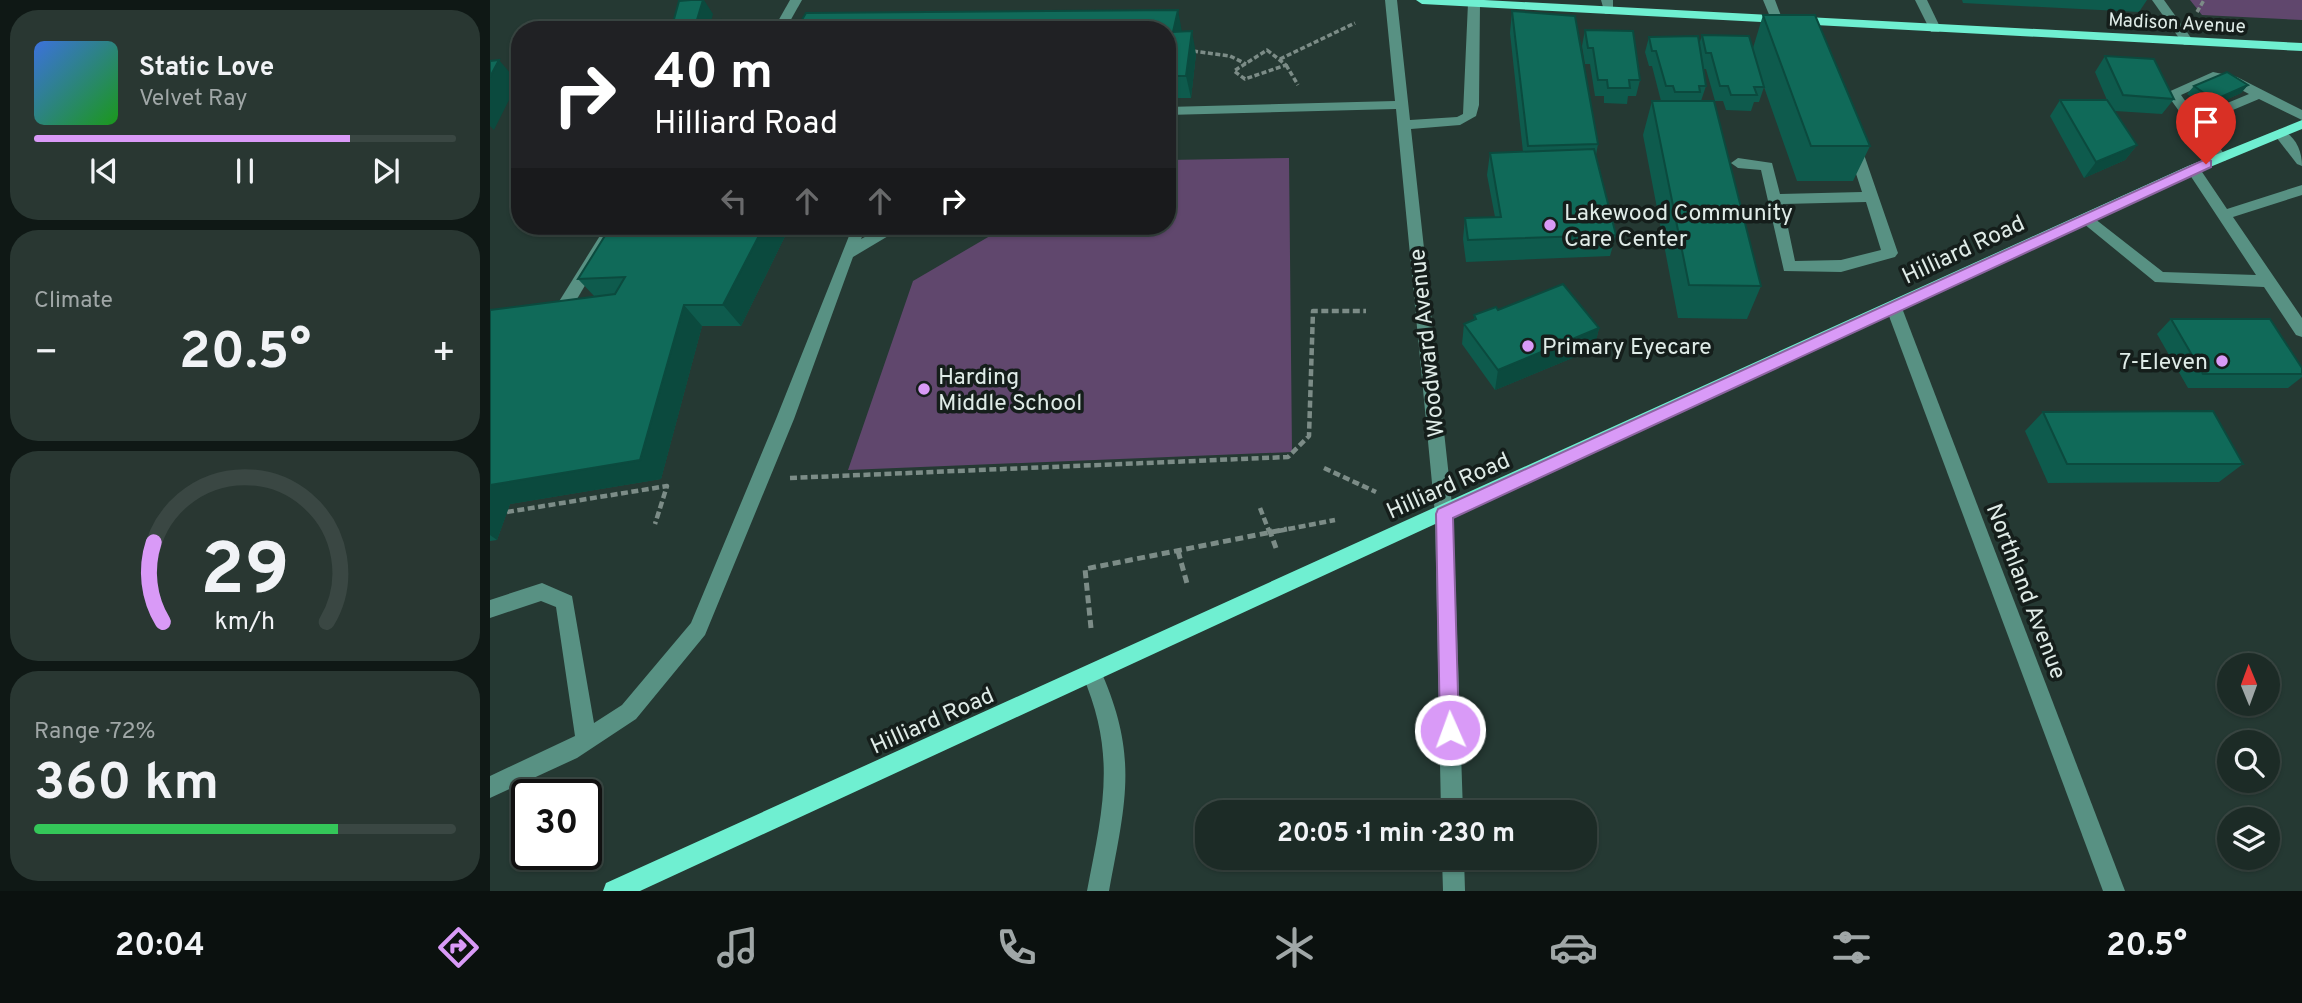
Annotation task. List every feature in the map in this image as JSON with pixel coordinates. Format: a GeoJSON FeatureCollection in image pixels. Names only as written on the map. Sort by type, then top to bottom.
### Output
{"type":"FeatureCollection","features":[{"type":"Feature","properties":{"kind":"main road","name":"Madison Avenue"},"geometry":{"type":"LineString","coordinates":[[1422,0],[1608,6],[1777,21],[1816,29],[1935,29],[2302,47]]}},
{"type":"Feature","properties":{"kind":"main road","name":"Hilliard Road"},"geometry":{"type":"LineString","coordinates":[[614,891],[1444,514],[2193,169],[2302,124]]}},
{"type":"Feature","properties":{"kind":"street"},"geometry":{"type":"LineString","coordinates":[[784,21],[796,0]]}},
{"type":"Feature","properties":{"kind":"street","name":"Woodward Avenue"},"geometry":{"type":"LineString","coordinates":[[1391,0],[1444,514],[1452,800]]}},
{"type":"Feature","properties":{"kind":"street"},"geometry":{"type":"LineString","coordinates":[[1769,0],[1777,21]]}},
{"type":"Feature","properties":{"kind":"street"},"geometry":{"type":"LineString","coordinates":[[1921,0],[1935,29]]}},
{"type":"Feature","properties":{"kind":"street"},"geometry":{"type":"LineString","coordinates":[[2158,0],[2188,42]]}},
{"type":"Feature","properties":{"kind":"street"},"geometry":{"type":"LineString","coordinates":[[1403,125],[1460,121],[1469,116],[1472,105],[1474,3]]}},
{"type":"Feature","properties":{"kind":"street"},"geometry":{"type":"LineString","coordinates":[[2220,158],[2173,93],[2213,76],[2232,80],[2302,116]]}},
{"type":"Feature","properties":{"kind":"street"},"geometry":{"type":"LineString","coordinates":[[2193,122],[2258,95]]}},
{"type":"Feature","properties":{"kind":"street"},"geometry":{"type":"LineString","coordinates":[[1176,111],[1401,105]]}},
{"type":"Feature","properties":{"kind":"street"},"geometry":{"type":"LineString","coordinates":[[1738,163],[1767,166],[1789,267],[1841,266],[1890,253],[1847,122]]}},
{"type":"Feature","properties":{"kind":"street"},"geometry":{"type":"LineString","coordinates":[[2280,133],[2302,161]]}},
{"type":"Feature","properties":{"kind":"street"},"geometry":{"type":"LineString","coordinates":[[2193,169],[2302,331]]}},
{"type":"Feature","properties":{"kind":"street"},"geometry":{"type":"LineString","coordinates":[[2224,215],[2302,190]]}},
{"type":"Feature","properties":{"kind":"street"},"geometry":{"type":"LineString","coordinates":[[1774,199],[1871,197]]}},
{"type":"Feature","properties":{"kind":"street"},"geometry":{"type":"LineString","coordinates":[[2085,219],[2160,278],[2268,281]]}},
{"type":"Feature","properties":{"kind":"street"},"geometry":{"type":"LineString","coordinates":[[561,312],[608,235]]}},
{"type":"Feature","properties":{"kind":"street"},"geometry":{"type":"LineString","coordinates":[[490,787],[570,751],[629,712],[698,629],[785,419],[856,235]]}},
{"type":"Feature","properties":{"kind":"street"},"geometry":{"type":"LineString","coordinates":[[847,254],[882,235]]}},
{"type":"Feature","properties":{"kind":"street","name":"Northland Avenue"},"geometry":{"type":"LineString","coordinates":[[1894,308],[2114,891]]}},
{"type":"Feature","properties":{"kind":"street"},"geometry":{"type":"LineString","coordinates":[[490,609],[542,592],[565,602],[586,741]]}},
{"type":"Feature","properties":{"kind":"street"},"geometry":{"type":"LineString","coordinates":[[1092,674],[1111,725],[1116,770],[1112,820],[1098,891]]}},
{"type":"Feature","properties":{"kind":"street"},"geometry":{"type":"LineString","coordinates":[[1453,870],[1454,891]]}},
{"type":"Feature","properties":{"kind":"path"},"geometry":{"type":"LineString","coordinates":[[2195,16],[2204,0]]}},
{"type":"Feature","properties":{"kind":"path"},"geometry":{"type":"LineString","coordinates":[[1280,60],[1356,23]]}},
{"type":"Feature","properties":{"kind":"path"},"geometry":{"type":"LineString","coordinates":[[1286,65],[1245,79],[1234,71],[1267,50],[1286,65],[1295,76],[1298,97]]}},
{"type":"Feature","properties":{"kind":"path"},"geometry":{"type":"LineString","coordinates":[[1188,51],[1207,51],[1230,56],[1246,64]]}},
{"type":"Feature","properties":{"kind":"path"},"geometry":{"type":"LineString","coordinates":[[786,478],[1288,457],[1309,436],[1313,312],[1366,311]]}},
{"type":"Feature","properties":{"kind":"path"},"geometry":{"type":"LineString","coordinates":[[1324,468],[1376,492]]}},
{"type":"Feature","properties":{"kind":"path"},"geometry":{"type":"LineString","coordinates":[[507,512],[667,485],[655,524]]}},
{"type":"Feature","properties":{"kind":"path"},"geometry":{"type":"LineString","coordinates":[[1260,508],[1276,548]]}},
{"type":"Feature","properties":{"kind":"path"},"geometry":{"type":"LineString","coordinates":[[1091,628],[1085,569],[1335,520]]}},
{"type":"Feature","properties":{"kind":"path"},"geometry":{"type":"LineString","coordinates":[[1178,551],[1188,587]]}},
{"type":"Feature","properties":{"kind":"shaded area"},"geometry":{"type":"Polygon","coordinates":[[[2190,0],[2302,0],[2302,20],[2202,15],[2190,0]]]}},
{"type":"Feature","properties":{"kind":"shaded area"},"geometry":{"type":"Polygon","coordinates":[[[1289,158],[1292,452],[848,470],[913,281],[992,235],[1176,235],[1176,160],[1289,158]]]}},
{"type":"Feature","properties":{"kind":"building"},"geometry":{"type":"Polygon","coordinates":[[[703,0],[697,21],[673,21],[679,1],[703,0]]]}},
{"type":"Feature","properties":{"kind":"building"},"geometry":{"type":"Polygon","coordinates":[[[1178,10],[1176,21],[801,21],[806,13],[1178,10]]]}},
{"type":"Feature","properties":{"kind":"building"},"geometry":{"type":"Polygon","coordinates":[[[1512,11],[1575,16],[1598,144],[1528,146],[1512,11]]]}},
{"type":"Feature","properties":{"kind":"building"},"geometry":{"type":"Polygon","coordinates":[[[1763,15],[1815,15],[1870,146],[1811,146],[1763,15]]]}},
{"type":"Feature","properties":{"kind":"building"},"geometry":{"type":"Polygon","coordinates":[[[1585,30],[1633,31],[1640,80],[1629,80],[1630,88],[1608,88],[1607,80],[1598,80],[1593,48],[1588,48],[1585,30]]]}},
{"type":"Feature","properties":{"kind":"building"},"geometry":{"type":"Polygon","coordinates":[[[1192,31],[1186,76],[1176,76],[1176,32],[1192,31]]]}},
{"type":"Feature","properties":{"kind":"building"},"geometry":{"type":"Polygon","coordinates":[[[1702,35],[1749,36],[1764,87],[1754,87],[1757,95],[1731,95],[1728,86],[1720,86],[1711,53],[1706,53],[1702,35]]]}},
{"type":"Feature","properties":{"kind":"building"},"geometry":{"type":"Polygon","coordinates":[[[1698,36],[1706,86],[1699,86],[1700,92],[1675,92],[1673,86],[1666,86],[1649,37],[1698,36]]]}},
{"type":"Feature","properties":{"kind":"building"},"geometry":{"type":"Polygon","coordinates":[[[2105,56],[2154,59],[2174,99],[2123,95],[2105,56]]]}},
{"type":"Feature","properties":{"kind":"building"},"geometry":{"type":"Polygon","coordinates":[[[499,60],[490,77],[490,61],[499,60]]]}},
{"type":"Feature","properties":{"kind":"building"},"geometry":{"type":"Polygon","coordinates":[[[2227,72],[2248,85],[2214,100],[2194,86],[2227,72]]]}},
{"type":"Feature","properties":{"kind":"building"},"geometry":{"type":"Polygon","coordinates":[[[2060,100],[2107,100],[2137,145],[2096,162],[2060,100]]]}},
{"type":"Feature","properties":{"kind":"building"},"geometry":{"type":"Polygon","coordinates":[[[1652,101],[1714,101],[1761,286],[1689,285],[1652,101]]]}},
{"type":"Feature","properties":{"kind":"building","name":"Lakewood Community Care Center"},"geometry":{"type":"Polygon","coordinates":[[[1594,149],[1616,235],[1468,240],[1465,218],[1501,217],[1490,153],[1594,149]]]}},
{"type":"Feature","properties":{"kind":"building"},"geometry":{"type":"Polygon","coordinates":[[[605,235],[759,235],[723,305],[684,305],[640,460],[490,485],[490,310],[615,294],[625,277],[578,279],[605,235]]]}},
{"type":"Feature","properties":{"kind":"building"},"geometry":{"type":"Polygon","coordinates":[[[1563,284],[1599,328],[1498,370],[1464,324],[1476,319],[1474,315],[1496,307],[1498,310],[1563,284]]]}},
{"type":"Feature","properties":{"kind":"building"},"geometry":{"type":"Polygon","coordinates":[[[2171,319],[2270,319],[2302,368],[2302,374],[2203,374],[2171,319]]]}},
{"type":"Feature","properties":{"kind":"building"},"geometry":{"type":"Polygon","coordinates":[[[2213,411],[2243,464],[2067,464],[2043,412],[2213,411]]]}},
{"type":"Feature","properties":{"kind":"place","name":"Lakewood Community Care Center"},"geometry":{"type":"Point","coordinates":[1550,225]}},
{"type":"Feature","properties":{"kind":"place","name":"Primary Eyecare"},"geometry":{"type":"Point","coordinates":[1528,346]}},
{"type":"Feature","properties":{"kind":"place","name":"7-Eleven"},"geometry":{"type":"Point","coordinates":[2222,361]}},
{"type":"Feature","properties":{"kind":"place","name":"Harding Middle School"},"geometry":{"type":"Point","coordinates":[924,389]}},
{"type":"Feature","properties":{"kind":"route"},"geometry":{"type":"LineString","coordinates":[[1450,730],[1444,514],[2206,164]]}}]}
